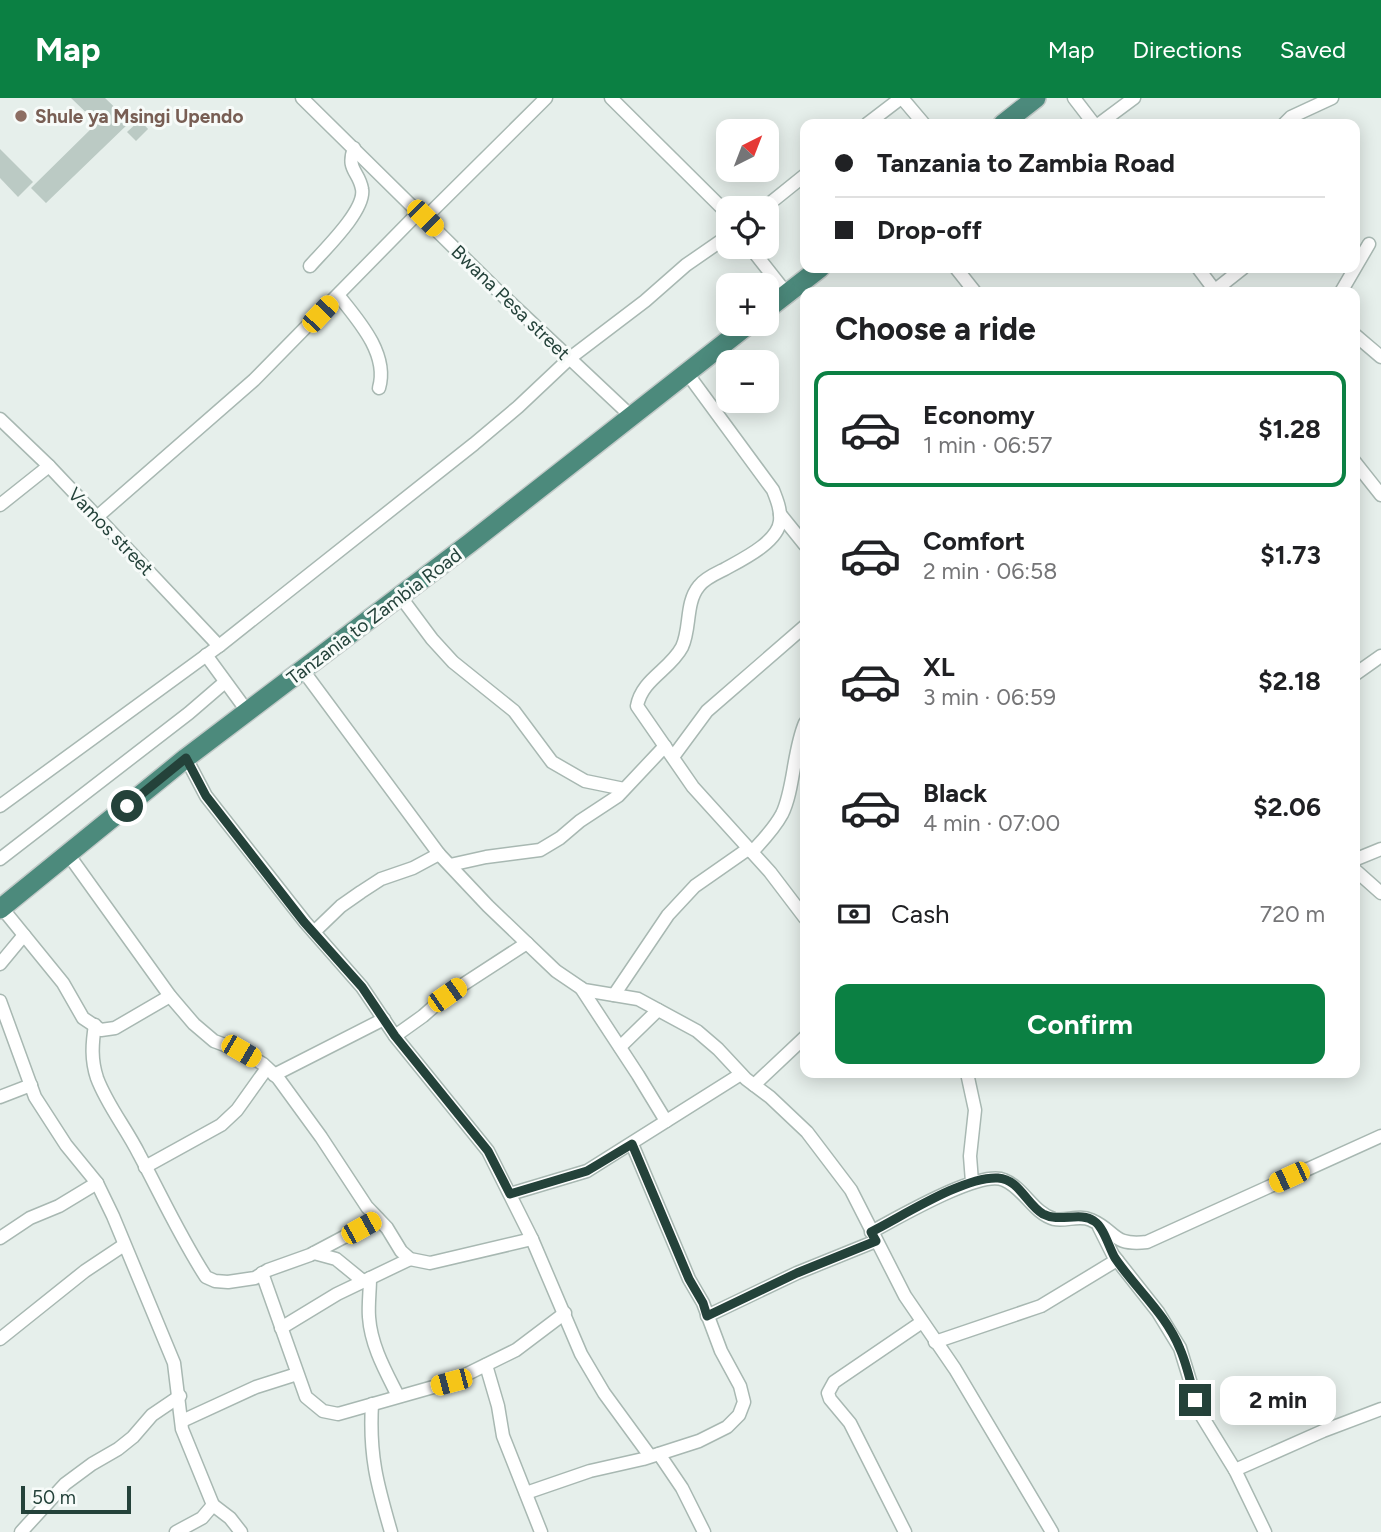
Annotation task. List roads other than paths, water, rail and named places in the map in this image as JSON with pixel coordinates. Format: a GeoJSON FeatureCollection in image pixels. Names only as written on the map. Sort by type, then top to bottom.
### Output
{"type":"FeatureCollection","features":[{"type":"Feature","properties":{"kind":"highway"},"geometry":{"type":"LineString","coordinates":[[1009,119],[1036,98]]}},
{"type":"Feature","properties":{"kind":"highway"},"geometry":{"type":"LineString","coordinates":[[779,300],[814,273]]}},
{"type":"Feature","properties":{"kind":"highway","name":"Tanzania to Zambia Road"},"geometry":{"type":"LineString","coordinates":[[1,909],[186,758],[400,596],[734,336]]}},
{"type":"Feature","properties":{"kind":"street","name":"Bwana Pesa street"},"geometry":{"type":"LineString","coordinates":[[302,98],[498,291],[631,416]]}},
{"type":"Feature","properties":{"kind":"street"},"geometry":{"type":"LineString","coordinates":[[97,517],[254,380],[338,295],[546,98]]}},
{"type":"Feature","properties":{"kind":"street"},"geometry":{"type":"LineString","coordinates":[[611,98],[716,202]]}},
{"type":"Feature","properties":{"kind":"street"},"geometry":{"type":"LineString","coordinates":[[874,119],[901,98],[920,119]]}},
{"type":"Feature","properties":{"kind":"street"},"geometry":{"type":"LineString","coordinates":[[1074,98],[1092,119]]}},
{"type":"Feature","properties":{"kind":"street"},"geometry":{"type":"LineString","coordinates":[[1103,119],[1133,98]]}},
{"type":"Feature","properties":{"kind":"street"},"geometry":{"type":"LineString","coordinates":[[1289,119],[1332,98]]}},
{"type":"Feature","properties":{"kind":"street"},"geometry":{"type":"LineString","coordinates":[[310,266],[355,214],[362,198],[361,184],[351,165],[354,148]]}},
{"type":"Feature","properties":{"kind":"street"},"geometry":{"type":"LineString","coordinates":[[779,196],[800,179]]}},
{"type":"Feature","properties":{"kind":"street"},"geometry":{"type":"LineString","coordinates":[[0,806],[219,646],[483,437],[570,358],[716,244]]}},
{"type":"Feature","properties":{"kind":"street"},"geometry":{"type":"LineString","coordinates":[[1360,258],[1368,244]]}},
{"type":"Feature","properties":{"kind":"street"},"geometry":{"type":"LineString","coordinates":[[759,259],[787,294]]}},
{"type":"Feature","properties":{"kind":"street"},"geometry":{"type":"LineString","coordinates":[[960,273],[971,287]]}},
{"type":"Feature","properties":{"kind":"street"},"geometry":{"type":"LineString","coordinates":[[1214,287],[1236,273]]}},
{"type":"Feature","properties":{"kind":"street"},"geometry":{"type":"LineString","coordinates":[[338,295],[365,330],[374,347],[382,377],[379,388]]}},
{"type":"Feature","properties":{"kind":"street"},"geometry":{"type":"LineString","coordinates":[[1360,339],[1381,357]]}},
{"type":"Feature","properties":{"kind":"street"},"geometry":{"type":"LineString","coordinates":[[687,373],[773,490],[780,514],[800,539]]}},
{"type":"Feature","properties":{"kind":"street","name":"Vamos street"},"geometry":{"type":"LineString","coordinates":[[0,419],[49,466],[219,646]]}},
{"type":"Feature","properties":{"kind":"street"},"geometry":{"type":"LineString","coordinates":[[0,505],[49,466]]}},
{"type":"Feature","properties":{"kind":"street"},"geometry":{"type":"LineString","coordinates":[[1360,469],[1381,495]]}},
{"type":"Feature","properties":{"kind":"street"},"geometry":{"type":"LineString","coordinates":[[780,514],[776,533],[766,542],[701,583],[693,594],[682,646],[671,662],[648,683],[639,695],[637,706],[693,787],[800,912]]}},
{"type":"Feature","properties":{"kind":"street"},"geometry":{"type":"LineString","coordinates":[[400,596],[453,662],[514,711],[552,762],[585,781],[624,789]]}},
{"type":"Feature","properties":{"kind":"street"},"geometry":{"type":"LineString","coordinates":[[673,757],[707,711],[800,630]]}},
{"type":"Feature","properties":{"kind":"street"},"geometry":{"type":"LineString","coordinates":[[206,655],[247,711]]}},
{"type":"Feature","properties":{"kind":"street"},"geometry":{"type":"LineString","coordinates":[[1360,671],[1381,656]]}},
{"type":"Feature","properties":{"kind":"street"},"geometry":{"type":"LineString","coordinates":[[302,669],[439,853],[556,971],[580,987],[638,999],[696,1031],[807,1132],[851,1190],[905,1296],[955,1369],[1052,1532]]}},
{"type":"Feature","properties":{"kind":"street"},"geometry":{"type":"LineString","coordinates":[[0,859],[189,713],[225,682]]}},
{"type":"Feature","properties":{"kind":"street"},"geometry":{"type":"LineString","coordinates":[[450,865],[540,850],[624,789],[665,746]]}},
{"type":"Feature","properties":{"kind":"street"},"geometry":{"type":"LineString","coordinates":[[614,995],[668,915],[695,886],[750,851],[771,831],[783,811],[800,753]]}},
{"type":"Feature","properties":{"kind":"street"},"geometry":{"type":"LineString","coordinates":[[186,758],[206,796],[314,932],[362,987],[395,1036],[488,1151],[532,1239],[581,1354],[598,1383],[682,1488],[704,1532]]}},
{"type":"Feature","properties":{"kind":"street"},"geometry":{"type":"LineString","coordinates":[[1360,858],[1381,849]]}},
{"type":"Feature","properties":{"kind":"street"},"geometry":{"type":"LineString","coordinates":[[314,932],[361,891],[439,853]]}},
{"type":"Feature","properties":{"kind":"street"},"geometry":{"type":"LineString","coordinates":[[68,854],[170,996],[194,1024],[214,1041],[241,1051],[271,1072],[321,1137],[367,1208],[410,1259]]}},
{"type":"Feature","properties":{"kind":"street"},"geometry":{"type":"LineString","coordinates":[[1360,874],[1381,893]]}},
{"type":"Feature","properties":{"kind":"street"},"geometry":{"type":"LineString","coordinates":[[1,909],[63,983],[83,1018],[101,1030],[114,1028],[170,996]]}},
{"type":"Feature","properties":{"kind":"street"},"geometry":{"type":"LineString","coordinates":[[0,964],[24,935]]}},
{"type":"Feature","properties":{"kind":"street"},"geometry":{"type":"LineString","coordinates":[[395,1036],[447,995],[527,943]]}},
{"type":"Feature","properties":{"kind":"street"},"geometry":{"type":"LineString","coordinates":[[580,987],[666,1121]]}},
{"type":"Feature","properties":{"kind":"street"},"geometry":{"type":"LineString","coordinates":[[0,1002],[31,1085],[46,1116],[97,1184],[113,1216],[174,1363],[182,1429],[213,1505],[230,1518],[241,1532]]}},
{"type":"Feature","properties":{"kind":"street"},"geometry":{"type":"LineString","coordinates":[[620,1047],[658,1010]]}},
{"type":"Feature","properties":{"kind":"street"},"geometry":{"type":"LineString","coordinates":[[145,1167],[221,1125],[271,1072],[384,1019]]}},
{"type":"Feature","properties":{"kind":"street"},"geometry":{"type":"LineString","coordinates":[[95,1025],[91,1048],[97,1077],[161,1200],[206,1277],[228,1282],[255,1278],[314,1253],[378,1219]]}},
{"type":"Feature","properties":{"kind":"street"},"geometry":{"type":"LineString","coordinates":[[754,1085],[800,1042]]}},
{"type":"Feature","properties":{"kind":"street"},"geometry":{"type":"LineString","coordinates":[[510,1194],[587,1171],[741,1074]]}},
{"type":"Feature","properties":{"kind":"street"},"geometry":{"type":"LineString","coordinates":[[968,1078],[975,1110],[970,1156],[972,1182]]}},
{"type":"Feature","properties":{"kind":"street"},"geometry":{"type":"LineString","coordinates":[[0,1097],[31,1085]]}},
{"type":"Feature","properties":{"kind":"street"},"geometry":{"type":"LineString","coordinates":[[707,1316],[874,1237],[933,1200],[979,1180],[1001,1178],[1016,1187],[1040,1213],[1056,1219],[1084,1217],[1118,1240],[1130,1244],[1147,1242],[1381,1136]]}},
{"type":"Feature","properties":{"kind":"street"},"geometry":{"type":"LineString","coordinates":[[526,1493],[590,1471],[699,1441],[727,1427],[739,1415],[744,1402],[740,1386],[721,1351],[703,1303],[689,1279],[632,1144]]}},
{"type":"Feature","properties":{"kind":"street"},"geometry":{"type":"LineString","coordinates":[[0,1238],[30,1218],[59,1206],[97,1184]]}},
{"type":"Feature","properties":{"kind":"street"},"geometry":{"type":"LineString","coordinates":[[1097,1224],[1117,1260],[1158,1312],[1180,1348],[1200,1413],[1235,1470],[1265,1532]]}},
{"type":"Feature","properties":{"kind":"street"},"geometry":{"type":"LineString","coordinates":[[281,1328],[337,1294],[410,1259],[430,1263],[532,1239]]}},
{"type":"Feature","properties":{"kind":"street"},"geometry":{"type":"LineString","coordinates":[[0,1339],[85,1271],[124,1245]]}},
{"type":"Feature","properties":{"kind":"street"},"geometry":{"type":"LineString","coordinates":[[314,1253],[336,1259],[366,1280]]}},
{"type":"Feature","properties":{"kind":"street"},"geometry":{"type":"LineString","coordinates":[[935,1342],[1041,1306],[1117,1260]]}},
{"type":"Feature","properties":{"kind":"street"},"geometry":{"type":"LineString","coordinates":[[262,1273],[306,1397],[323,1411],[338,1414],[451,1382],[516,1350],[565,1313]]}},
{"type":"Feature","properties":{"kind":"street"},"geometry":{"type":"LineString","coordinates":[[366,1280],[373,1339],[379,1358],[398,1396]]}},
{"type":"Feature","properties":{"kind":"street"},"geometry":{"type":"LineString","coordinates":[[905,1532],[850,1423],[828,1393],[834,1382],[922,1322]]}},
{"type":"Feature","properties":{"kind":"street"},"geometry":{"type":"LineString","coordinates":[[486,1365],[498,1406],[503,1436],[541,1532]]}},
{"type":"Feature","properties":{"kind":"street"},"geometry":{"type":"LineString","coordinates":[[182,1421],[256,1387],[297,1374]]}},
{"type":"Feature","properties":{"kind":"street"},"geometry":{"type":"LineString","coordinates":[[21,1532],[65,1485],[92,1464],[118,1449],[133,1437],[147,1420],[180,1396]]}},
{"type":"Feature","properties":{"kind":"street"},"geometry":{"type":"LineString","coordinates":[[372,1404],[370,1440],[376,1483],[391,1532]]}},
{"type":"Feature","properties":{"kind":"street"},"geometry":{"type":"LineString","coordinates":[[1235,1470],[1381,1409]]}},
{"type":"Feature","properties":{"kind":"street"},"geometry":{"type":"LineString","coordinates":[[176,1532],[201,1518],[213,1505]]}},
{"type":"Feature","properties":{"kind":"place","name":"Shule ya Msingi Upendo"},"geometry":{"type":"Point","coordinates":[21,116]}}]}
